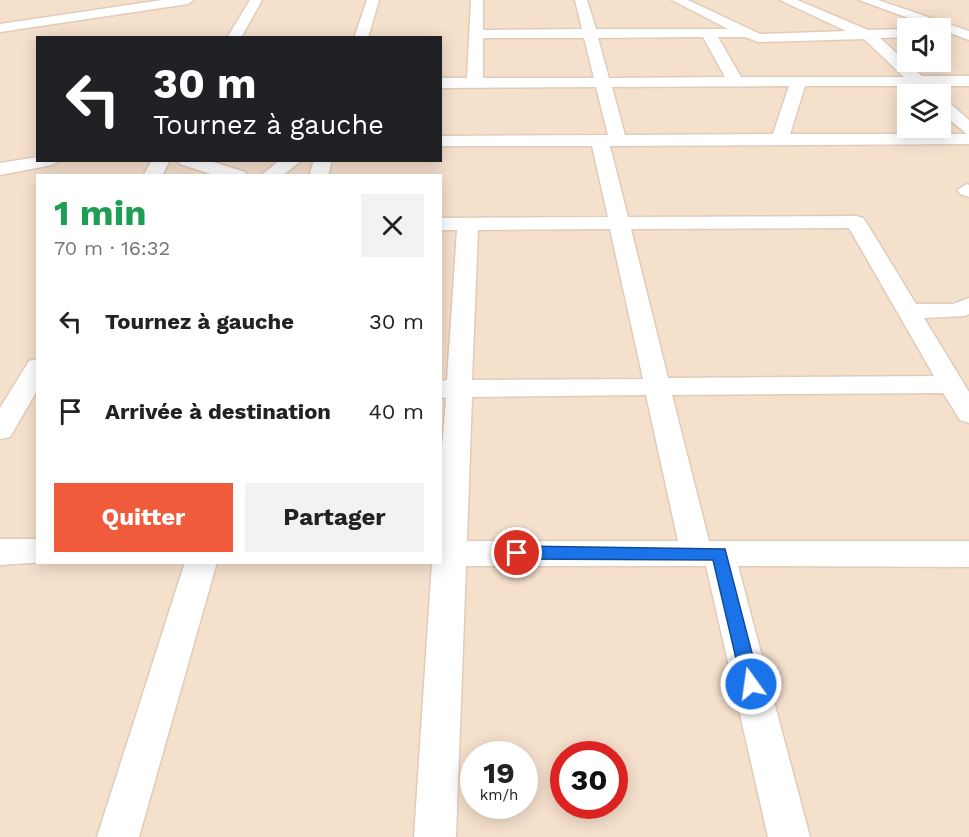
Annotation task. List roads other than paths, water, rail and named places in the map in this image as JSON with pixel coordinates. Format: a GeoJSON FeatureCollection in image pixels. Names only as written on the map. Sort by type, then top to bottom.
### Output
{"type":"FeatureCollection","features":[{"type":"Feature","properties":{"kind":"street"},"geometry":{"type":"LineString","coordinates":[[0,27],[142,4],[189,0]]}},
{"type":"Feature","properties":{"kind":"street"},"geometry":{"type":"LineString","coordinates":[[235,36],[256,0]]}},
{"type":"Feature","properties":{"kind":"street"},"geometry":{"type":"LineString","coordinates":[[362,36],[373,0]]}},
{"type":"Feature","properties":{"kind":"street"},"geometry":{"type":"LineString","coordinates":[[475,82],[477,0]]}},
{"type":"Feature","properties":{"kind":"street"},"geometry":{"type":"LineString","coordinates":[[581,0],[603,82],[620,224],[657,387],[708,553],[789,837]]}},
{"type":"Feature","properties":{"kind":"street"},"geometry":{"type":"LineString","coordinates":[[678,0],[758,38],[897,33]]}},
{"type":"Feature","properties":{"kind":"street"},"geometry":{"type":"LineString","coordinates":[[786,0],[868,34],[921,84]]}},
{"type":"Feature","properties":{"kind":"street"},"geometry":{"type":"LineString","coordinates":[[865,0],[912,18]]}},
{"type":"Feature","properties":{"kind":"street"},"geometry":{"type":"LineString","coordinates":[[951,28],[969,22]]}},
{"type":"Feature","properties":{"kind":"street"},"geometry":{"type":"LineString","coordinates":[[951,32],[969,36]]}},
{"type":"Feature","properties":{"kind":"street"},"geometry":{"type":"LineString","coordinates":[[708,33],[736,82]]}},
{"type":"Feature","properties":{"kind":"street"},"geometry":{"type":"LineString","coordinates":[[476,34],[747,33]]}},
{"type":"Feature","properties":{"kind":"street"},"geometry":{"type":"LineString","coordinates":[[442,82],[969,81]]}},
{"type":"Feature","properties":{"kind":"street"},"geometry":{"type":"LineString","coordinates":[[780,139],[798,82]]}},
{"type":"Feature","properties":{"kind":"street"},"geometry":{"type":"LineString","coordinates":[[951,113],[969,129]]}},
{"type":"Feature","properties":{"kind":"street"},"geometry":{"type":"LineString","coordinates":[[442,141],[969,139]]}},
{"type":"Feature","properties":{"kind":"street"},"geometry":{"type":"LineString","coordinates":[[0,169],[40,162]]}},
{"type":"Feature","properties":{"kind":"street"},"geometry":{"type":"LineString","coordinates":[[192,162],[232,174]]}},
{"type":"Feature","properties":{"kind":"street"},"geometry":{"type":"LineString","coordinates":[[272,174],[290,162]]}},
{"type":"Feature","properties":{"kind":"street"},"geometry":{"type":"LineString","coordinates":[[435,837],[455,224],[856,222],[969,414]]}},
{"type":"Feature","properties":{"kind":"street"},"geometry":{"type":"LineString","coordinates":[[908,311],[957,311],[969,305]]}},
{"type":"Feature","properties":{"kind":"street"},"geometry":{"type":"LineString","coordinates":[[0,430],[36,370]]}},
{"type":"Feature","properties":{"kind":"street"},"geometry":{"type":"LineString","coordinates":[[450,389],[951,384]]}},
{"type":"Feature","properties":{"kind":"street"},"geometry":{"type":"LineString","coordinates":[[0,552],[36,552]]}},
{"type":"Feature","properties":{"kind":"street"},"geometry":{"type":"LineString","coordinates":[[446,552],[969,554]]}},
{"type":"Feature","properties":{"kind":"street"},"geometry":{"type":"LineString","coordinates":[[118,837],[200,564]]}}]}
